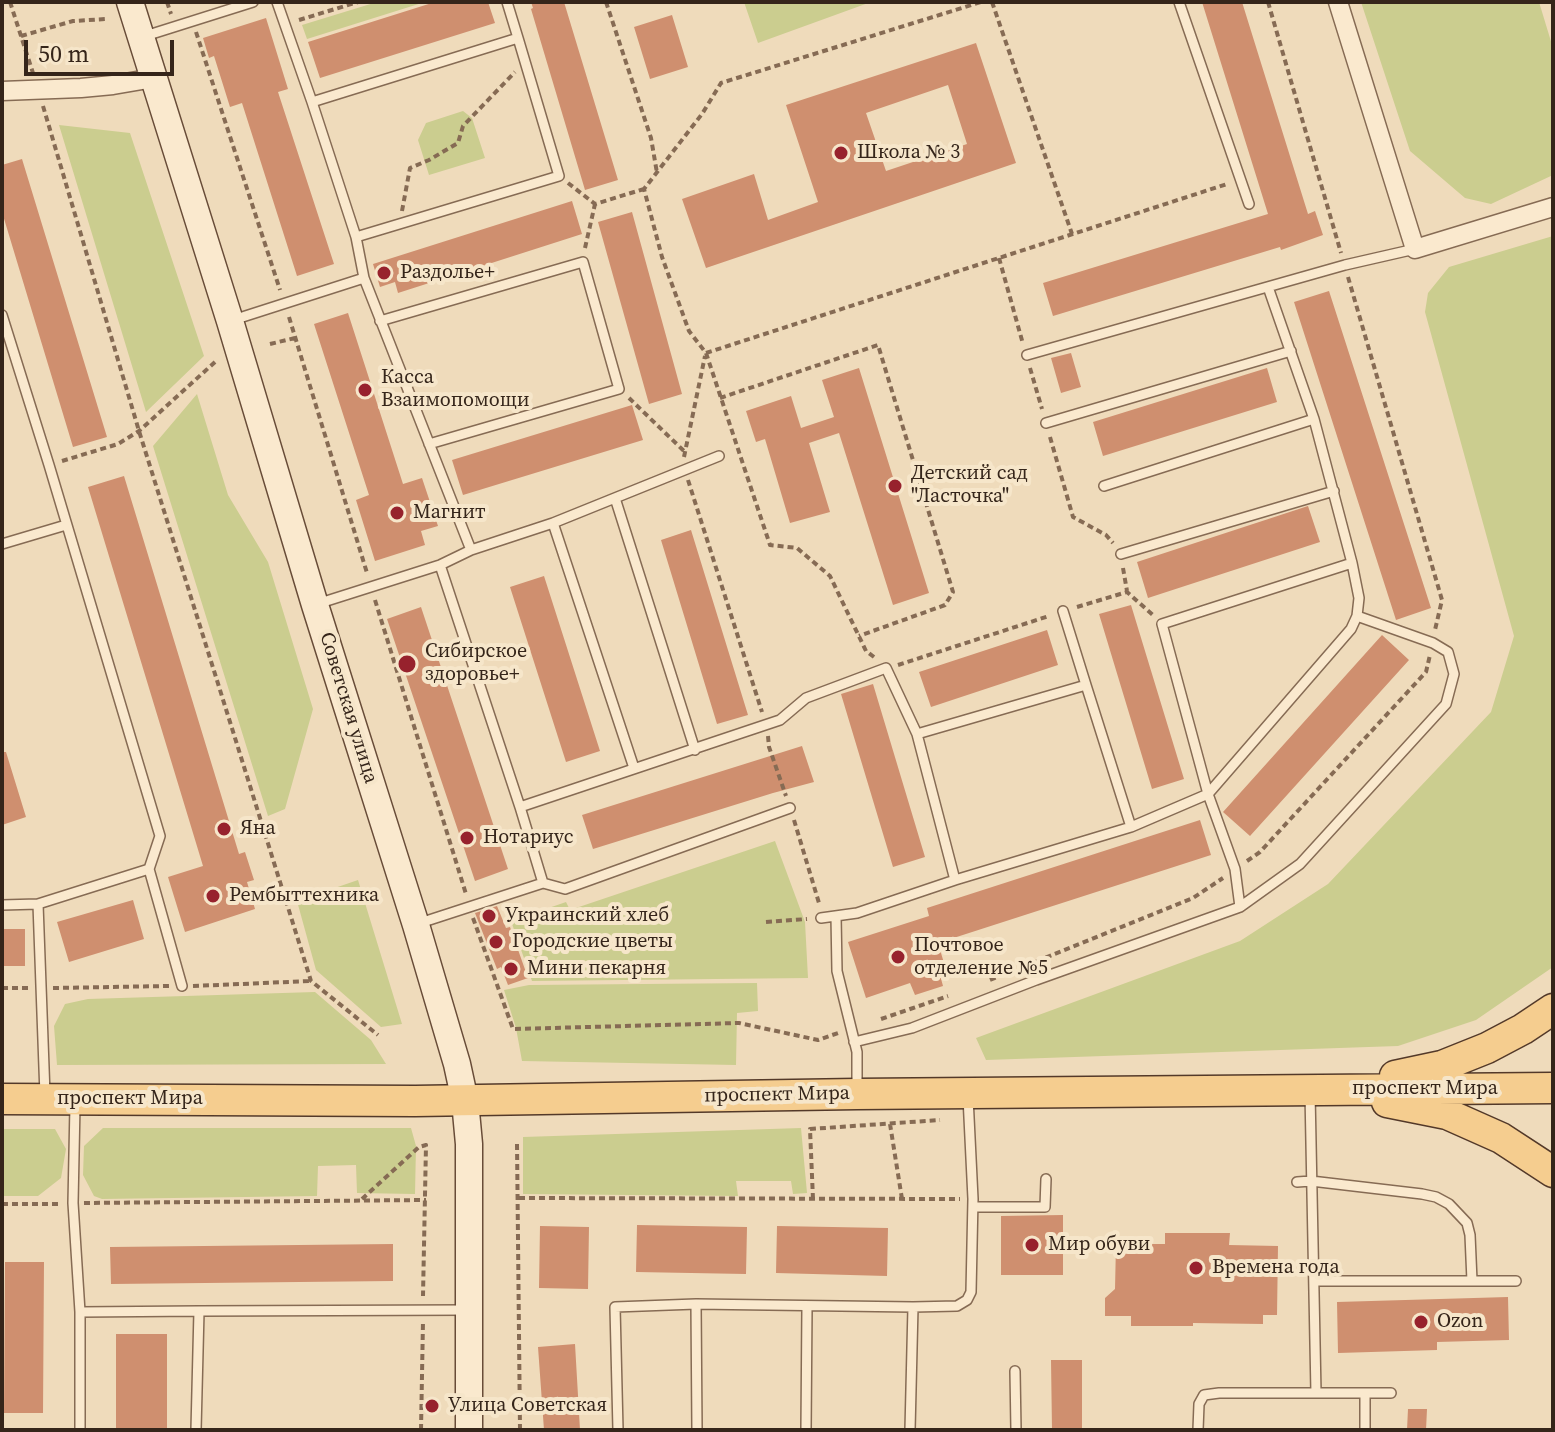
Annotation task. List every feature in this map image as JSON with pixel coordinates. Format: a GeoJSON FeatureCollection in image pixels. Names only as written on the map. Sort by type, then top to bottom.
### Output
{"type":"FeatureCollection","features":[{"type":"Feature","properties":{"kind":"main road","name":"Советская улица"},"geometry":{"type":"LineString","coordinates":[[130,2],[416,925],[465,1101],[469,1144],[469,1430]]}},
{"type":"Feature","properties":{"kind":"main road"},"geometry":{"type":"LineString","coordinates":[[1316,1089],[1442,1066],[1487,1048],[1553,1009]]}},
{"type":"Feature","properties":{"kind":"main road","name":"проспект Мира"},"geometry":{"type":"LineString","coordinates":[[2,1099],[465,1101],[1553,1088]]}},
{"type":"Feature","properties":{"kind":"main road"},"geometry":{"type":"LineString","coordinates":[[1316,1089],[1447,1114],[1501,1138],[1553,1172]]}},
{"type":"Feature","properties":{"kind":"street"},"geometry":{"type":"LineString","coordinates":[[1338,2],[1415,249],[1553,207]]}},
{"type":"Feature","properties":{"kind":"street"},"geometry":{"type":"LineString","coordinates":[[2,91],[81,88],[154,78]]}},
{"type":"Feature","properties":{"kind":"lane"},"geometry":{"type":"LineString","coordinates":[[141,37],[253,2]]}},
{"type":"Feature","properties":{"kind":"lane"},"geometry":{"type":"LineString","coordinates":[[277,2],[356,237],[364,278],[471,550]]}},
{"type":"Feature","properties":{"kind":"lane"},"geometry":{"type":"LineString","coordinates":[[356,237],[559,176],[507,2]]}},
{"type":"Feature","properties":{"kind":"lane"},"geometry":{"type":"LineString","coordinates":[[1179,2],[1249,204]]}},
{"type":"Feature","properties":{"kind":"lane"},"geometry":{"type":"LineString","coordinates":[[312,102],[518,38]]}},
{"type":"Feature","properties":{"kind":"lane"},"geometry":{"type":"LineString","coordinates":[[1027,355],[1345,265],[1415,249]]}},
{"type":"Feature","properties":{"kind":"lane"},"geometry":{"type":"LineString","coordinates":[[380,321],[583,262],[619,389],[429,444]]}},
{"type":"Feature","properties":{"kind":"lane"},"geometry":{"type":"LineString","coordinates":[[230,321],[364,278]]}},
{"type":"Feature","properties":{"kind":"lane"},"geometry":{"type":"LineString","coordinates":[[821,918],[857,913],[1131,827],[1208,794],[1351,629],[1357,616],[1359,598],[1352,563],[1314,419],[1268,287]]}},
{"type":"Feature","properties":{"kind":"lane"},"geometry":{"type":"LineString","coordinates":[[2,315],[160,836],[149,869],[182,986]]}},
{"type":"Feature","properties":{"kind":"lane"},"geometry":{"type":"LineString","coordinates":[[1046,423],[1291,351]]}},
{"type":"Feature","properties":{"kind":"lane"},"geometry":{"type":"LineString","coordinates":[[1104,486],[1314,419]]}},
{"type":"Feature","properties":{"kind":"lane"},"geometry":{"type":"LineString","coordinates":[[315,605],[440,565],[471,550],[553,523],[719,456]]}},
{"type":"Feature","properties":{"kind":"lane"},"geometry":{"type":"LineString","coordinates":[[1121,554],[1334,491]]}},
{"type":"Feature","properties":{"kind":"lane"},"geometry":{"type":"LineString","coordinates":[[615,498],[695,750]]}},
{"type":"Feature","properties":{"kind":"lane"},"geometry":{"type":"LineString","coordinates":[[553,523],[634,768]]}},
{"type":"Feature","properties":{"kind":"lane"},"geometry":{"type":"LineString","coordinates":[[2,544],[66,525]]}},
{"type":"Feature","properties":{"kind":"lane"},"geometry":{"type":"LineString","coordinates":[[1240,907],[1235,869],[1208,794],[1162,624],[1352,563]]}},
{"type":"Feature","properties":{"kind":"lane"},"geometry":{"type":"LineString","coordinates":[[440,565],[543,883]]}},
{"type":"Feature","properties":{"kind":"lane"},"geometry":{"type":"LineString","coordinates":[[1063,611],[1131,827]]}},
{"type":"Feature","properties":{"kind":"lane"},"geometry":{"type":"LineString","coordinates":[[854,1042],[912,1028],[1240,907],[1300,864],[1446,704],[1454,674],[1448,652],[1433,643],[1357,616]]}},
{"type":"Feature","properties":{"kind":"lane"},"geometry":{"type":"LineString","coordinates":[[520,807],[780,720],[806,698],[886,668],[917,734],[955,880]]}},
{"type":"Feature","properties":{"kind":"lane"},"geometry":{"type":"LineString","coordinates":[[917,734],[1086,685]]}},
{"type":"Feature","properties":{"kind":"lane"},"geometry":{"type":"LineString","coordinates":[[416,925],[543,883],[565,889],[790,808]]}},
{"type":"Feature","properties":{"kind":"lane"},"geometry":{"type":"LineString","coordinates":[[2,905],[38,904],[149,869]]}},
{"type":"Feature","properties":{"kind":"lane"},"geometry":{"type":"LineString","coordinates":[[38,904],[45,1098]]}},
{"type":"Feature","properties":{"kind":"lane"},"geometry":{"type":"LineString","coordinates":[[836,916],[837,971],[857,1052],[857,1094]]}},
{"type":"Feature","properties":{"kind":"lane"},"geometry":{"type":"LineString","coordinates":[[1316,1089],[1311,1181],[1316,1393]]}},
{"type":"Feature","properties":{"kind":"lane"},"geometry":{"type":"LineString","coordinates":[[618,1430],[615,1307],[696,1304],[913,1307],[957,1306],[967,1300],[972,1281],[973,1203],[968,1094]]}},
{"type":"Feature","properties":{"kind":"lane"},"geometry":{"type":"LineString","coordinates":[[75,1098],[73,1203],[80,1312],[80,1430]]}},
{"type":"Feature","properties":{"kind":"lane"},"geometry":{"type":"LineString","coordinates":[[973,1203],[1045,1207],[1046,1179]]}},
{"type":"Feature","properties":{"kind":"lane"},"geometry":{"type":"LineString","coordinates":[[1297,1182],[1422,1194],[1449,1204],[1467,1223],[1472,1281]]}},
{"type":"Feature","properties":{"kind":"lane"},"geometry":{"type":"LineString","coordinates":[[1314,1281],[1516,1281]]}},
{"type":"Feature","properties":{"kind":"lane"},"geometry":{"type":"LineString","coordinates":[[696,1304],[697,1430]]}},
{"type":"Feature","properties":{"kind":"lane"},"geometry":{"type":"LineString","coordinates":[[806,1430],[807,1306]]}},
{"type":"Feature","properties":{"kind":"lane"},"geometry":{"type":"LineString","coordinates":[[910,1430],[913,1307]]}},
{"type":"Feature","properties":{"kind":"lane"},"geometry":{"type":"LineString","coordinates":[[80,1312],[470,1310]]}},
{"type":"Feature","properties":{"kind":"lane"},"geometry":{"type":"LineString","coordinates":[[196,1430],[199,1311]]}},
{"type":"Feature","properties":{"kind":"lane"},"geometry":{"type":"LineString","coordinates":[[1015,1371],[1016,1430]]}},
{"type":"Feature","properties":{"kind":"lane"},"geometry":{"type":"LineString","coordinates":[[1198,1430],[1199,1404],[1204,1395],[1391,1393]]}},
{"type":"Feature","properties":{"kind":"lane"},"geometry":{"type":"LineString","coordinates":[[1365,1394],[1365,1430]]}},
{"type":"Feature","properties":{"kind":"path"},"geometry":{"type":"LineString","coordinates":[[10,2],[35,79]]}},
{"type":"Feature","properties":{"kind":"path"},"geometry":{"type":"LineString","coordinates":[[285,25],[358,2]]}},
{"type":"Feature","properties":{"kind":"path"},"geometry":{"type":"LineString","coordinates":[[606,2],[651,138],[657,173]]}},
{"type":"Feature","properties":{"kind":"path"},"geometry":{"type":"LineString","coordinates":[[595,204],[644,189],[702,114],[721,83],[981,2]]}},
{"type":"Feature","properties":{"kind":"path"},"geometry":{"type":"LineString","coordinates":[[992,2],[1072,234]]}},
{"type":"Feature","properties":{"kind":"path"},"geometry":{"type":"LineString","coordinates":[[982,984],[1193,898],[1260,852],[1426,672],[1442,600],[1268,2]]}},
{"type":"Feature","properties":{"kind":"path"},"geometry":{"type":"LineString","coordinates":[[21,36],[73,21],[105,19]]}},
{"type":"Feature","properties":{"kind":"path"},"geometry":{"type":"LineString","coordinates":[[197,32],[285,303],[470,908],[513,1029],[739,1023],[818,1040],[957,994]]}},
{"type":"Feature","properties":{"kind":"path"},"geometry":{"type":"LineString","coordinates":[[400,224],[410,168],[458,143],[463,126],[526,62]]}},
{"type":"Feature","properties":{"kind":"path"},"geometry":{"type":"LineString","coordinates":[[42,104],[139,431],[311,981],[378,1035]]}},
{"type":"Feature","properties":{"kind":"path"},"geometry":{"type":"LineString","coordinates":[[559,176],[595,204]]}},
{"type":"Feature","properties":{"kind":"path"},"geometry":{"type":"LineString","coordinates":[[706,353],[1240,180]]}},
{"type":"Feature","properties":{"kind":"path"},"geometry":{"type":"LineString","coordinates":[[644,189],[662,257],[685,322],[706,353],[770,545],[797,548],[830,576],[866,651],[886,668],[1127,592],[1162,624]]}},
{"type":"Feature","properties":{"kind":"path"},"geometry":{"type":"LineString","coordinates":[[583,262],[595,204]]}},
{"type":"Feature","properties":{"kind":"path"},"geometry":{"type":"LineString","coordinates":[[270,344],[295,338]]}},
{"type":"Feature","properties":{"kind":"path"},"geometry":{"type":"LineString","coordinates":[[720,398],[878,345],[953,592],[945,605],[859,636]]}},
{"type":"Feature","properties":{"kind":"path"},"geometry":{"type":"LineString","coordinates":[[706,353],[683,462],[766,725],[769,747],[819,903],[821,918],[766,922]]}},
{"type":"Feature","properties":{"kind":"path"},"geometry":{"type":"LineString","coordinates":[[49,465],[118,444],[139,431],[215,362]]}},
{"type":"Feature","properties":{"kind":"path"},"geometry":{"type":"LineString","coordinates":[[619,389],[685,452]]}},
{"type":"Feature","properties":{"kind":"path"},"geometry":{"type":"LineString","coordinates":[[2,988],[311,981]]}},
{"type":"Feature","properties":{"kind":"path"},"geometry":{"type":"LineString","coordinates":[[890,1124],[902,1199]]}},
{"type":"Feature","properties":{"kind":"path"},"geometry":{"type":"LineString","coordinates":[[813,1199],[810,1129],[834,1127]]}},
{"type":"Feature","properties":{"kind":"path"},"geometry":{"type":"LineString","coordinates":[[517,1144],[520,1430]]}},
{"type":"Feature","properties":{"kind":"path"},"geometry":{"type":"LineString","coordinates":[[360,1200],[419,1147],[426,1145],[421,1430]]}},
{"type":"Feature","properties":{"kind":"path"},"geometry":{"type":"LineString","coordinates":[[519,1198],[902,1199],[973,1203]]}},
{"type":"Feature","properties":{"kind":"path"},"geometry":{"type":"LineString","coordinates":[[2,1204],[426,1200]]}},
{"type":"Feature","properties":{"kind":"green space"},"geometry":{"type":"Polygon","coordinates":[[[377,2],[425,2],[307,39],[302,25],[377,2]]]}},
{"type":"Feature","properties":{"kind":"green space"},"geometry":{"type":"Polygon","coordinates":[[[744,2],[871,2],[758,43],[744,2]]]}},
{"type":"Feature","properties":{"kind":"green space"},"geometry":{"type":"Polygon","coordinates":[[[1361,2],[1539,2],[1553,48],[1553,175],[1491,204],[1465,198],[1410,151],[1361,2]]]}},
{"type":"Feature","properties":{"kind":"green space"},"geometry":{"type":"Polygon","coordinates":[[[463,111],[472,118],[485,158],[429,175],[418,140],[426,123],[463,111]]]}},
{"type":"Feature","properties":{"kind":"green space"},"geometry":{"type":"Polygon","coordinates":[[[59,125],[130,133],[204,356],[146,412],[59,125]]]}},
{"type":"Feature","properties":{"kind":"green space"},"geometry":{"type":"Polygon","coordinates":[[[1553,236],[1553,967],[1476,1020],[1398,1046],[986,1060],[976,1038],[1240,941],[1328,884],[1491,712],[1514,636],[1425,312],[1428,293],[1449,267],[1553,236]]]}},
{"type":"Feature","properties":{"kind":"green space"},"geometry":{"type":"Polygon","coordinates":[[[197,394],[228,495],[268,562],[313,709],[285,809],[268,816],[153,446],[197,394]]]}},
{"type":"Feature","properties":{"kind":"green space"},"geometry":{"type":"Polygon","coordinates":[[[775,841],[805,922],[808,978],[532,981],[511,921],[566,902],[570,910],[775,841]]]}},
{"type":"Feature","properties":{"kind":"green space"},"geometry":{"type":"Polygon","coordinates":[[[358,880],[402,1024],[381,1027],[316,970],[297,901],[358,880]]]}},
{"type":"Feature","properties":{"kind":"green space"},"geometry":{"type":"Polygon","coordinates":[[[757,983],[758,1011],[737,1013],[736,1065],[522,1061],[504,990],[529,985],[757,983]]]}},
{"type":"Feature","properties":{"kind":"green space"},"geometry":{"type":"Polygon","coordinates":[[[315,992],[371,1040],[386,1064],[57,1065],[54,1026],[65,1004],[88,999],[315,992]]]}},
{"type":"Feature","properties":{"kind":"green space"},"geometry":{"type":"Polygon","coordinates":[[[103,1128],[411,1128],[416,1146],[415,1194],[357,1193],[356,1165],[318,1166],[317,1196],[102,1199],[94,1196],[83,1175],[84,1146],[103,1128]]]}},
{"type":"Feature","properties":{"kind":"green space"},"geometry":{"type":"Polygon","coordinates":[[[801,1128],[807,1193],[793,1194],[791,1181],[736,1181],[738,1196],[523,1194],[523,1137],[801,1128]]]}},
{"type":"Feature","properties":{"kind":"green space"},"geometry":{"type":"Polygon","coordinates":[[[2,1129],[55,1129],[66,1149],[61,1178],[38,1196],[2,1196],[2,1129]]]}},
{"type":"Feature","properties":{"kind":"building"},"geometry":{"type":"Polygon","coordinates":[[[435,2],[488,2],[495,23],[320,78],[308,42],[435,2]]]}},
{"type":"Feature","properties":{"kind":"building"},"geometry":{"type":"Polygon","coordinates":[[[531,2],[564,2],[618,180],[585,190],[531,2]]]}},
{"type":"Feature","properties":{"kind":"building"},"geometry":{"type":"Polygon","coordinates":[[[1202,2],[1242,2],[1308,214],[1315,211],[1323,235],[1053,316],[1043,283],[1268,214],[1202,2]]]}},
{"type":"Feature","properties":{"kind":"building"},"geometry":{"type":"Polygon","coordinates":[[[672,15],[688,67],[650,79],[634,27],[672,15]]]}},
{"type":"Feature","properties":{"kind":"building"},"geometry":{"type":"Polygon","coordinates":[[[266,18],[288,89],[278,92],[334,264],[297,276],[242,103],[230,107],[214,56],[209,58],[203,38],[266,18]]]}},
{"type":"Feature","properties":{"kind":"building","name":"Школа № 3"},"geometry":{"type":"Polygon","coordinates":[[[976,43],[1016,163],[706,268],[682,199],[754,174],[768,220],[818,202],[786,105],[976,43]],[[948,85],[866,113],[886,171],[967,144],[948,85]]]}},
{"type":"Feature","properties":{"kind":"building"},"geometry":{"type":"Polygon","coordinates":[[[22,159],[107,437],[73,447],[2,212],[2,165],[22,159]]]}},
{"type":"Feature","properties":{"kind":"building"},"geometry":{"type":"Polygon","coordinates":[[[572,201],[582,234],[398,293],[395,282],[380,287],[373,264],[572,201]]]}},
{"type":"Feature","properties":{"kind":"building"},"geometry":{"type":"Polygon","coordinates":[[[632,212],[682,394],[649,404],[598,222],[632,212]]]}},
{"type":"Feature","properties":{"kind":"building"},"geometry":{"type":"Polygon","coordinates":[[[1329,291],[1431,608],[1396,620],[1294,302],[1329,291]]]}},
{"type":"Feature","properties":{"kind":"building"},"geometry":{"type":"Polygon","coordinates":[[[348,313],[403,484],[422,478],[438,526],[421,531],[425,545],[375,561],[356,500],[369,495],[314,324],[348,313]]]}},
{"type":"Feature","properties":{"kind":"building"},"geometry":{"type":"Polygon","coordinates":[[[1071,353],[1081,387],[1061,393],[1051,358],[1071,353]]]}},
{"type":"Feature","properties":{"kind":"building"},"geometry":{"type":"Polygon","coordinates":[[[859,368],[929,593],[893,605],[839,433],[809,443],[830,512],[790,523],[765,439],[756,442],[746,411],[791,396],[801,428],[834,417],[822,380],[859,368]]]}},
{"type":"Feature","properties":{"kind":"building"},"geometry":{"type":"Polygon","coordinates":[[[1267,368],[1277,402],[1103,456],[1093,422],[1267,368]]]}},
{"type":"Feature","properties":{"kind":"building"},"geometry":{"type":"Polygon","coordinates":[[[632,405],[643,440],[463,495],[452,460],[632,405]]]}},
{"type":"Feature","properties":{"kind":"building"},"geometry":{"type":"Polygon","coordinates":[[[124,476],[239,854],[245,852],[254,880],[247,882],[255,909],[185,932],[168,877],[203,866],[88,487],[124,476]]]}},
{"type":"Feature","properties":{"kind":"building"},"geometry":{"type":"Polygon","coordinates":[[[1308,506],[1320,542],[1148,598],[1137,562],[1308,506]]]}},
{"type":"Feature","properties":{"kind":"building"},"geometry":{"type":"Polygon","coordinates":[[[691,530],[748,715],[717,724],[661,540],[691,530]]]}},
{"type":"Feature","properties":{"kind":"building"},"geometry":{"type":"Polygon","coordinates":[[[544,576],[600,751],[566,762],[510,587],[544,576]]]}},
{"type":"Feature","properties":{"kind":"building"},"geometry":{"type":"Polygon","coordinates":[[[1131,605],[1184,779],[1152,789],[1099,614],[1131,605]]]}},
{"type":"Feature","properties":{"kind":"building"},"geometry":{"type":"Polygon","coordinates":[[[421,607],[508,869],[475,881],[387,619],[421,607]]]}},
{"type":"Feature","properties":{"kind":"building"},"geometry":{"type":"Polygon","coordinates":[[[1047,630],[1058,665],[931,707],[919,672],[1047,630]]]}},
{"type":"Feature","properties":{"kind":"building"},"geometry":{"type":"Polygon","coordinates":[[[1382,635],[1409,660],[1250,836],[1223,812],[1382,635]]]}},
{"type":"Feature","properties":{"kind":"building"},"geometry":{"type":"Polygon","coordinates":[[[873,684],[925,857],[893,867],[841,694],[873,684]]]}},
{"type":"Feature","properties":{"kind":"building"},"geometry":{"type":"Polygon","coordinates":[[[802,746],[814,782],[593,849],[582,815],[802,746]]]}},
{"type":"Feature","properties":{"kind":"building"},"geometry":{"type":"Polygon","coordinates":[[[2,752],[6,752],[26,817],[2,825],[2,752]]]}},
{"type":"Feature","properties":{"kind":"building"},"geometry":{"type":"Polygon","coordinates":[[[1200,820],[1211,855],[938,943],[947,973],[940,975],[943,986],[915,995],[910,983],[866,998],[848,942],[929,916],[927,908],[1200,820]]]}},
{"type":"Feature","properties":{"kind":"building"},"geometry":{"type":"Polygon","coordinates":[[[133,900],[144,939],[69,962],[57,922],[133,900]]]}},
{"type":"Feature","properties":{"kind":"building"},"geometry":{"type":"Polygon","coordinates":[[[497,906],[506,928],[510,927],[528,978],[508,985],[501,967],[497,969],[475,913],[497,906]]]}},
{"type":"Feature","properties":{"kind":"building"},"geometry":{"type":"Polygon","coordinates":[[[2,929],[25,929],[25,966],[2,966],[2,929]]]}},
{"type":"Feature","properties":{"kind":"building","name":"Мир обуви"},"geometry":{"type":"Polygon","coordinates":[[[1063,1215],[1063,1275],[1001,1275],[1001,1216],[1063,1215]]]}},
{"type":"Feature","properties":{"kind":"building"},"geometry":{"type":"Polygon","coordinates":[[[637,1225],[747,1227],[746,1274],[636,1272],[637,1225]]]}},
{"type":"Feature","properties":{"kind":"building"},"geometry":{"type":"Polygon","coordinates":[[[540,1226],[589,1227],[588,1289],[539,1288],[540,1226]]]}},
{"type":"Feature","properties":{"kind":"building"},"geometry":{"type":"Polygon","coordinates":[[[777,1226],[888,1228],[887,1276],[776,1273],[777,1226]]]}},
{"type":"Feature","properties":{"kind":"building","name":"Времена года"},"geometry":{"type":"Polygon","coordinates":[[[1165,1233],[1230,1233],[1229,1245],[1278,1246],[1277,1315],[1263,1315],[1263,1324],[1193,1323],[1193,1326],[1131,1326],[1131,1316],[1105,1316],[1105,1298],[1115,1289],[1116,1244],[1165,1244],[1165,1233]]]}},
{"type":"Feature","properties":{"kind":"building"},"geometry":{"type":"Polygon","coordinates":[[[393,1244],[393,1281],[111,1284],[110,1247],[393,1244]]]}},
{"type":"Feature","properties":{"kind":"building"},"geometry":{"type":"Polygon","coordinates":[[[5,1262],[44,1262],[43,1413],[4,1413],[5,1262]]]}},
{"type":"Feature","properties":{"kind":"building"},"geometry":{"type":"Polygon","coordinates":[[[1508,1297],[1509,1340],[1437,1342],[1437,1350],[1338,1353],[1337,1302],[1508,1297]]]}},
{"type":"Feature","properties":{"kind":"building"},"geometry":{"type":"Polygon","coordinates":[[[116,1334],[167,1334],[167,1430],[116,1430],[116,1334]]]}},
{"type":"Feature","properties":{"kind":"building"},"geometry":{"type":"Polygon","coordinates":[[[575,1344],[580,1430],[544,1430],[538,1347],[575,1344]]]}},
{"type":"Feature","properties":{"kind":"building"},"geometry":{"type":"Polygon","coordinates":[[[1051,1360],[1082,1360],[1082,1430],[1052,1430],[1051,1360]]]}},
{"type":"Feature","properties":{"kind":"building"},"geometry":{"type":"Polygon","coordinates":[[[1408,1409],[1427,1409],[1426,1430],[1407,1430],[1408,1409]]]}},
{"type":"Feature","properties":{"kind":"place","name":"Школа № 3"},"geometry":{"type":"Point","coordinates":[841,153]}},
{"type":"Feature","properties":{"kind":"place","name":"Раздолье+"},"geometry":{"type":"Point","coordinates":[384,273]}},
{"type":"Feature","properties":{"kind":"place","name":"Касса Взаимопомощи"},"geometry":{"type":"Point","coordinates":[365,390]}},
{"type":"Feature","properties":{"kind":"place","name":"Детский сад \"Ласточка\""},"geometry":{"type":"Point","coordinates":[895,486]}},
{"type":"Feature","properties":{"kind":"place","name":"Магнит"},"geometry":{"type":"Point","coordinates":[397,513]}},
{"type":"Feature","properties":{"kind":"place","name":"Сибирское здоровье+"},"geometry":{"type":"Point","coordinates":[407,664]}},
{"type":"Feature","properties":{"kind":"place","name":"Яна"},"geometry":{"type":"Point","coordinates":[224,829]}},
{"type":"Feature","properties":{"kind":"place","name":"Нотариус"},"geometry":{"type":"Point","coordinates":[467,838]}},
{"type":"Feature","properties":{"kind":"place","name":"Рембыттехника"},"geometry":{"type":"Point","coordinates":[213,896]}},
{"type":"Feature","properties":{"kind":"place","name":"Украинский хлеб"},"geometry":{"type":"Point","coordinates":[489,916]}},
{"type":"Feature","properties":{"kind":"place","name":"Городские цветы"},"geometry":{"type":"Point","coordinates":[496,942]}},
{"type":"Feature","properties":{"kind":"place","name":"Почтовое отделение №5"},"geometry":{"type":"Point","coordinates":[898,957]}},
{"type":"Feature","properties":{"kind":"place","name":"Мини пекарня"},"geometry":{"type":"Point","coordinates":[511,969]}},
{"type":"Feature","properties":{"kind":"place","name":"Мир обуви"},"geometry":{"type":"Point","coordinates":[1032,1245]}},
{"type":"Feature","properties":{"kind":"place","name":"Времена года"},"geometry":{"type":"Point","coordinates":[1196,1268]}},
{"type":"Feature","properties":{"kind":"place","name":"Ozon"},"geometry":{"type":"Point","coordinates":[1421,1322]}},
{"type":"Feature","properties":{"kind":"place","name":"Улица Советская"},"geometry":{"type":"Point","coordinates":[432,1406]}}]}
